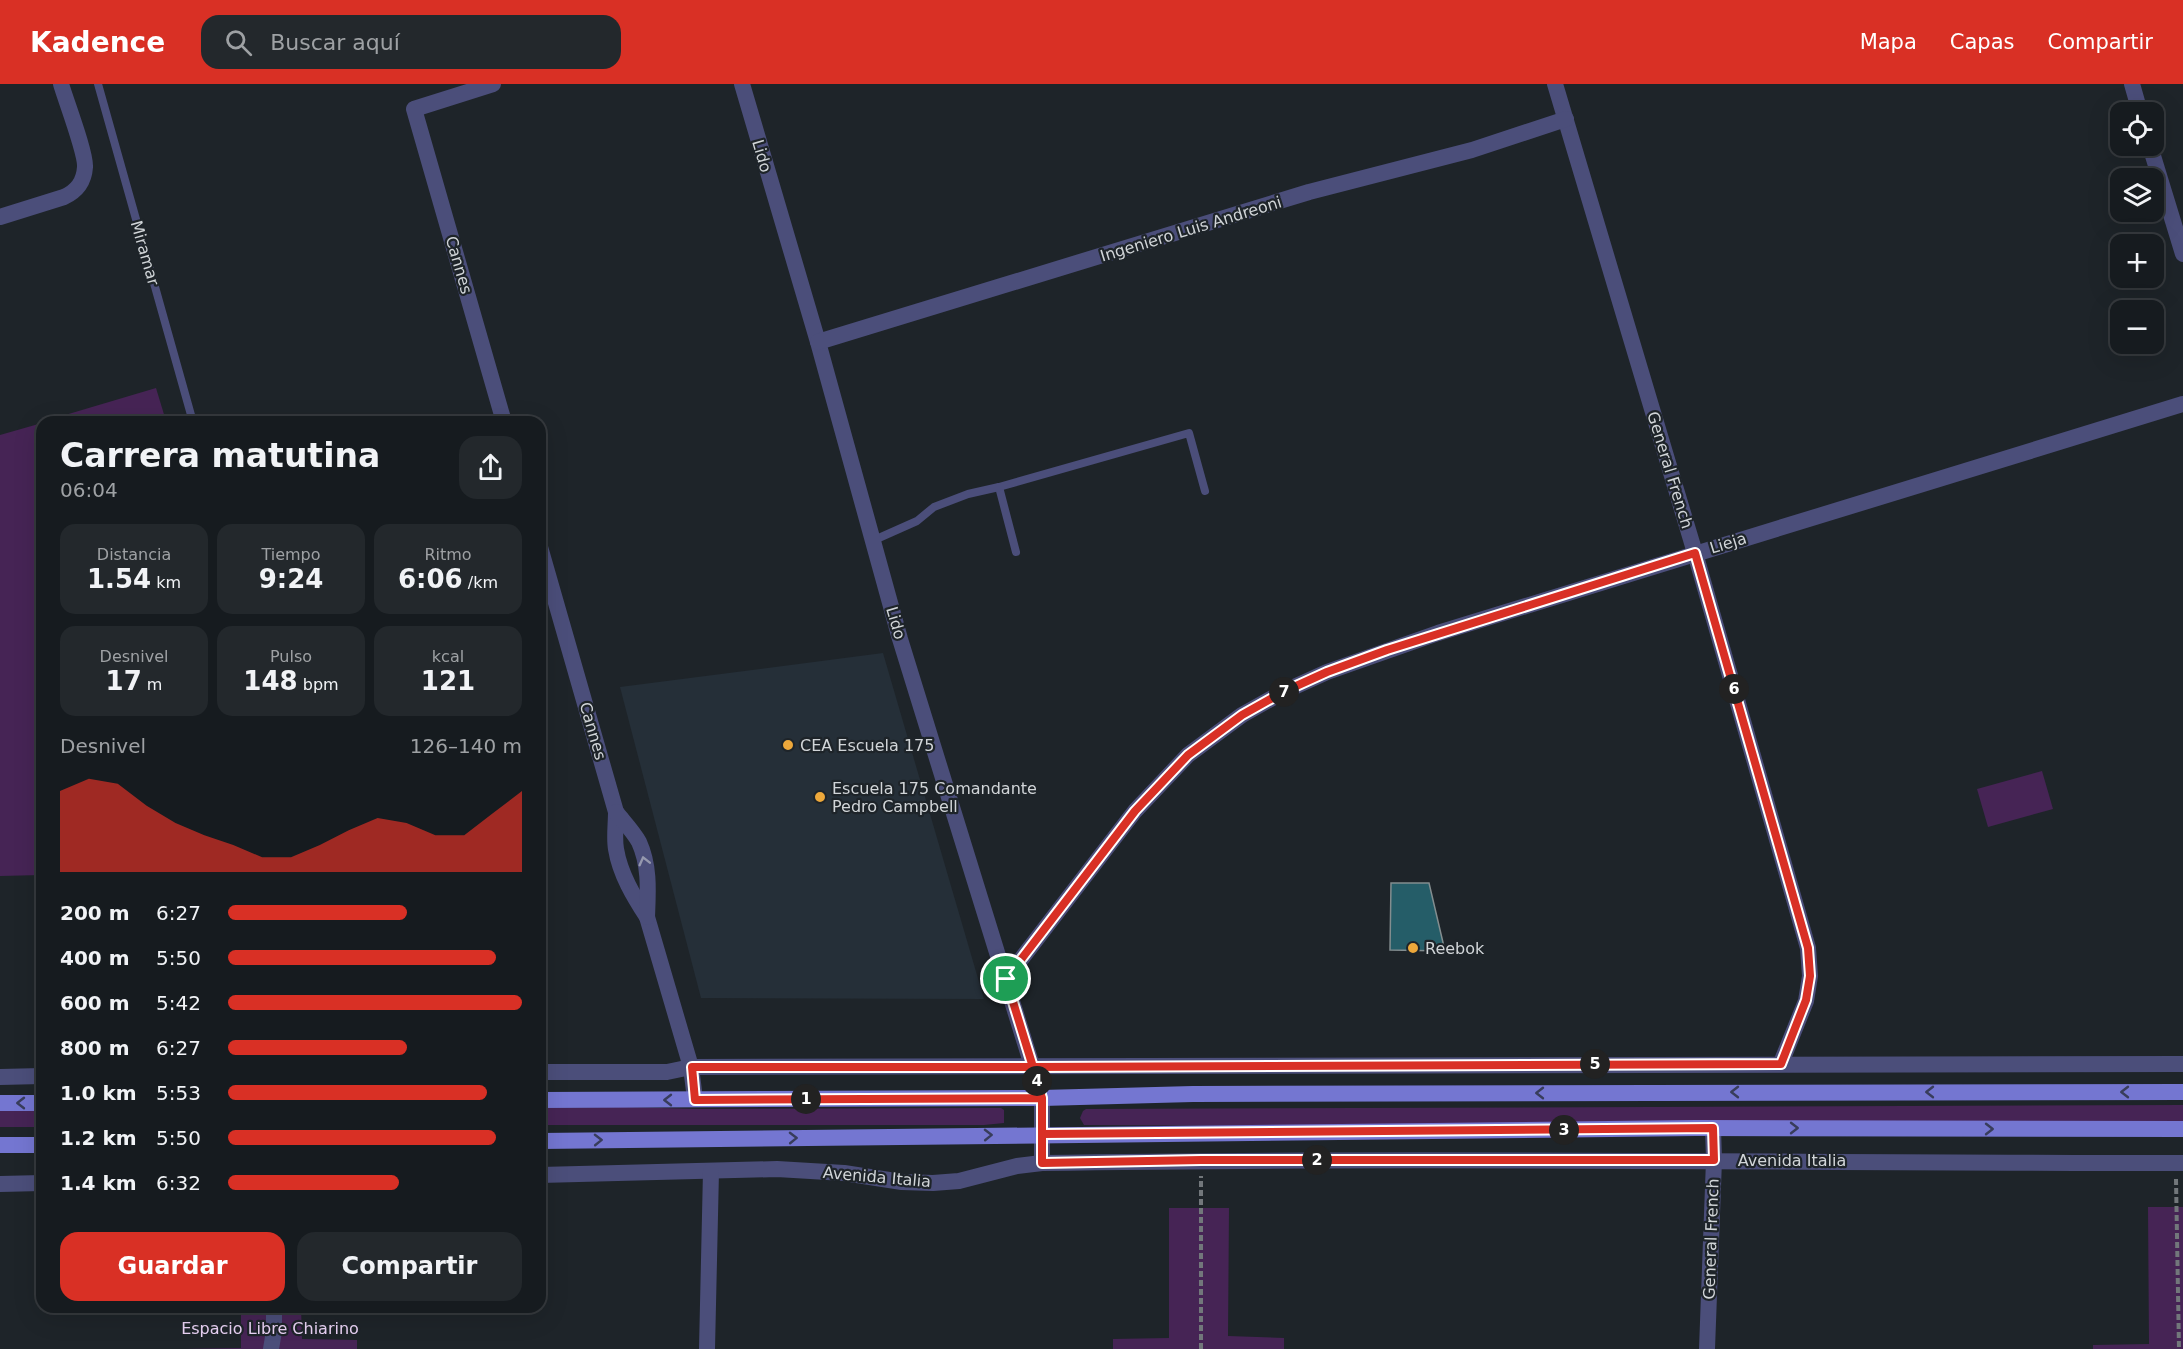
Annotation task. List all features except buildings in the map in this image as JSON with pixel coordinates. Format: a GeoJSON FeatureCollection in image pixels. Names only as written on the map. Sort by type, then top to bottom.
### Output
{"type":"FeatureCollection","features":[{"type":"Feature","properties":{"kind":"main road"},"geometry":{"type":"LineString","coordinates":[[546,1100],[1042,1098],[1217,1094],[2183,1092]]}},
{"type":"Feature","properties":{"kind":"main road"},"geometry":{"type":"LineString","coordinates":[[0,1103],[36,1103]]}},
{"type":"Feature","properties":{"kind":"main road","name":"Avenida Italia"},"geometry":{"type":"LineString","coordinates":[[546,1141],[1713,1128],[2183,1129]]}},
{"type":"Feature","properties":{"kind":"main road"},"geometry":{"type":"LineString","coordinates":[[0,1145],[36,1145]]}},
{"type":"Feature","properties":{"kind":"street"},"geometry":{"type":"LineString","coordinates":[[0,218],[75,192],[81,182],[85,163],[61,84]]}},
{"type":"Feature","properties":{"kind":"street","name":"Cannes"},"geometry":{"type":"LineString","coordinates":[[494,84],[414,109],[502,416]]}},
{"type":"Feature","properties":{"kind":"street","name":"Lido"},"geometry":{"type":"LineString","coordinates":[[742,84],[818,342],[900,639],[1042,1098],[1042,1163]]}},
{"type":"Feature","properties":{"kind":"street","name":"General French"},"geometry":{"type":"LineString","coordinates":[[1555,84],[1695,553],[1808,948],[1810,976],[1806,1000],[1781,1064]]}},
{"type":"Feature","properties":{"kind":"street"},"geometry":{"type":"LineString","coordinates":[[2132,84],[2137,102]]}},
{"type":"Feature","properties":{"kind":"street","name":"Ingeniero Luis Andreoni"},"geometry":{"type":"LineString","coordinates":[[818,342],[1309,192],[1472,150],[1566,118]]}},
{"type":"Feature","properties":{"kind":"street"},"geometry":{"type":"LineString","coordinates":[[2153,156],[2183,254]]}},
{"type":"Feature","properties":{"kind":"street","name":"Lieja"},"geometry":{"type":"LineString","coordinates":[[1006,979],[1135,811],[1188,755],[1242,715],[1283,692],[1327,672],[1387,650],[2183,404]]}},
{"type":"Feature","properties":{"kind":"street","name":"Cannes"},"geometry":{"type":"LineString","coordinates":[[546,568],[616,812],[616,848],[623,872],[647,917],[692,1067],[695,1100]]}},
{"type":"Feature","properties":{"kind":"street","name":"Cannes"},"geometry":{"type":"LineString","coordinates":[[616,812],[638,840],[645,860],[648,878],[647,917]]}},
{"type":"Feature","properties":{"kind":"street"},"geometry":{"type":"LineString","coordinates":[[546,1072],[667,1072],[692,1067],[2183,1064]]}},
{"type":"Feature","properties":{"kind":"street"},"geometry":{"type":"LineString","coordinates":[[0,1077],[36,1076]]}},
{"type":"Feature","properties":{"kind":"street","name":"General French"},"geometry":{"type":"LineString","coordinates":[[1707,1349],[1714,1160],[1713,1128]]}},
{"type":"Feature","properties":{"kind":"street","name":"Avenida Italia"},"geometry":{"type":"LineString","coordinates":[[546,1175],[777,1169],[843,1173],[902,1182],[933,1183],[959,1181],[1017,1166],[1042,1163],[1201,1160],[2179,1163]]}},
{"type":"Feature","properties":{"kind":"street"},"geometry":{"type":"LineString","coordinates":[[707,1349],[711,1172]]}},
{"type":"Feature","properties":{"kind":"street"},"geometry":{"type":"LineString","coordinates":[[0,1184],[36,1183]]}},
{"type":"Feature","properties":{"kind":"street"},"geometry":{"type":"LineString","coordinates":[[271,1349],[274,1313]]}},
{"type":"Feature","properties":{"kind":"lane","name":"Miramar"},"geometry":{"type":"LineString","coordinates":[[98,84],[191,416]]}},
{"type":"Feature","properties":{"kind":"lane"},"geometry":{"type":"LineString","coordinates":[[872,541],[917,521],[934,507],[968,494],[1189,433],[1205,491]]}},
{"type":"Feature","properties":{"kind":"lane"},"geometry":{"type":"LineString","coordinates":[[999,487],[1016,552]]}},
{"type":"Feature","properties":{"kind":"path"},"geometry":{"type":"LineString","coordinates":[[1201,1160],[1201,1349]]}},
{"type":"Feature","properties":{"kind":"path"},"geometry":{"type":"LineString","coordinates":[[2179,1163],[2179,1349]]}},
{"type":"Feature","properties":{"kind":"shaded area"},"geometry":{"type":"Polygon","coordinates":[[[883,653],[984,999],[701,998],[620,687],[883,653]]]}},
{"type":"Feature","properties":{"kind":"green space"},"geometry":{"type":"Polygon","coordinates":[[[156,388],[164,416],[62,416],[156,388]]]}},
{"type":"Feature","properties":{"kind":"green space"},"geometry":{"type":"Polygon","coordinates":[[[36,425],[36,875],[0,876],[0,435],[36,425]]]}},
{"type":"Feature","properties":{"kind":"green space"},"geometry":{"type":"Polygon","coordinates":[[[2042,771],[2053,809],[1988,827],[1977,789],[2042,771]]]}},
{"type":"Feature","properties":{"kind":"green space"},"geometry":{"type":"Polygon","coordinates":[[[2183,1105],[2183,1121],[1285,1126],[1084,1125],[1080,1118],[1086,1109],[2183,1105]]]}},
{"type":"Feature","properties":{"kind":"green space"},"geometry":{"type":"Polygon","coordinates":[[[546,1108],[1001,1108],[1004,1110],[1004,1123],[984,1125],[546,1125],[546,1108]]]}},
{"type":"Feature","properties":{"kind":"green space"},"geometry":{"type":"Polygon","coordinates":[[[0,1111],[36,1111],[36,1127],[0,1127],[0,1111]]]}},
{"type":"Feature","properties":{"kind":"green space"},"geometry":{"type":"Polygon","coordinates":[[[2148,1207],[2183,1207],[2183,1349],[2093,1349],[2093,1345],[2149,1344],[2148,1207]]]}},
{"type":"Feature","properties":{"kind":"green space"},"geometry":{"type":"Polygon","coordinates":[[[1169,1208],[1229,1208],[1228,1336],[1284,1338],[1284,1349],[1113,1349],[1113,1339],[1169,1338],[1169,1208]]]}},
{"type":"Feature","properties":{"kind":"green space","name":"Espacio Libre Chiarino"},"geometry":{"type":"Polygon","coordinates":[[[241,1313],[301,1313],[302,1339],[357,1340],[357,1349],[184,1349],[241,1348],[241,1313]]]}},
{"type":"Feature","properties":{"kind":"place","name":"CEA Escuela 175"},"geometry":{"type":"Point","coordinates":[788,745]}},
{"type":"Feature","properties":{"kind":"place","name":"Escuela 175 Comandante Pedro Campbell"},"geometry":{"type":"Point","coordinates":[820,797]}},
{"type":"Feature","properties":{"kind":"place","name":"Reebok"},"geometry":{"type":"Point","coordinates":[1413,948]}},
{"type":"Feature","properties":{"kind":"route"},"geometry":{"type":"LineString","coordinates":[[1006,979],[1033,1067],[692,1067],[695,1100],[1042,1098],[1042,1163],[1201,1160],[1714,1160],[1713,1128],[1042,1134],[1042,1098],[1033,1067],[1781,1064],[1806,1000],[1810,976],[1808,948],[1695,553],[1387,650],[1327,672],[1283,692],[1242,715],[1188,755],[1135,811],[1006,979]]}}]}
